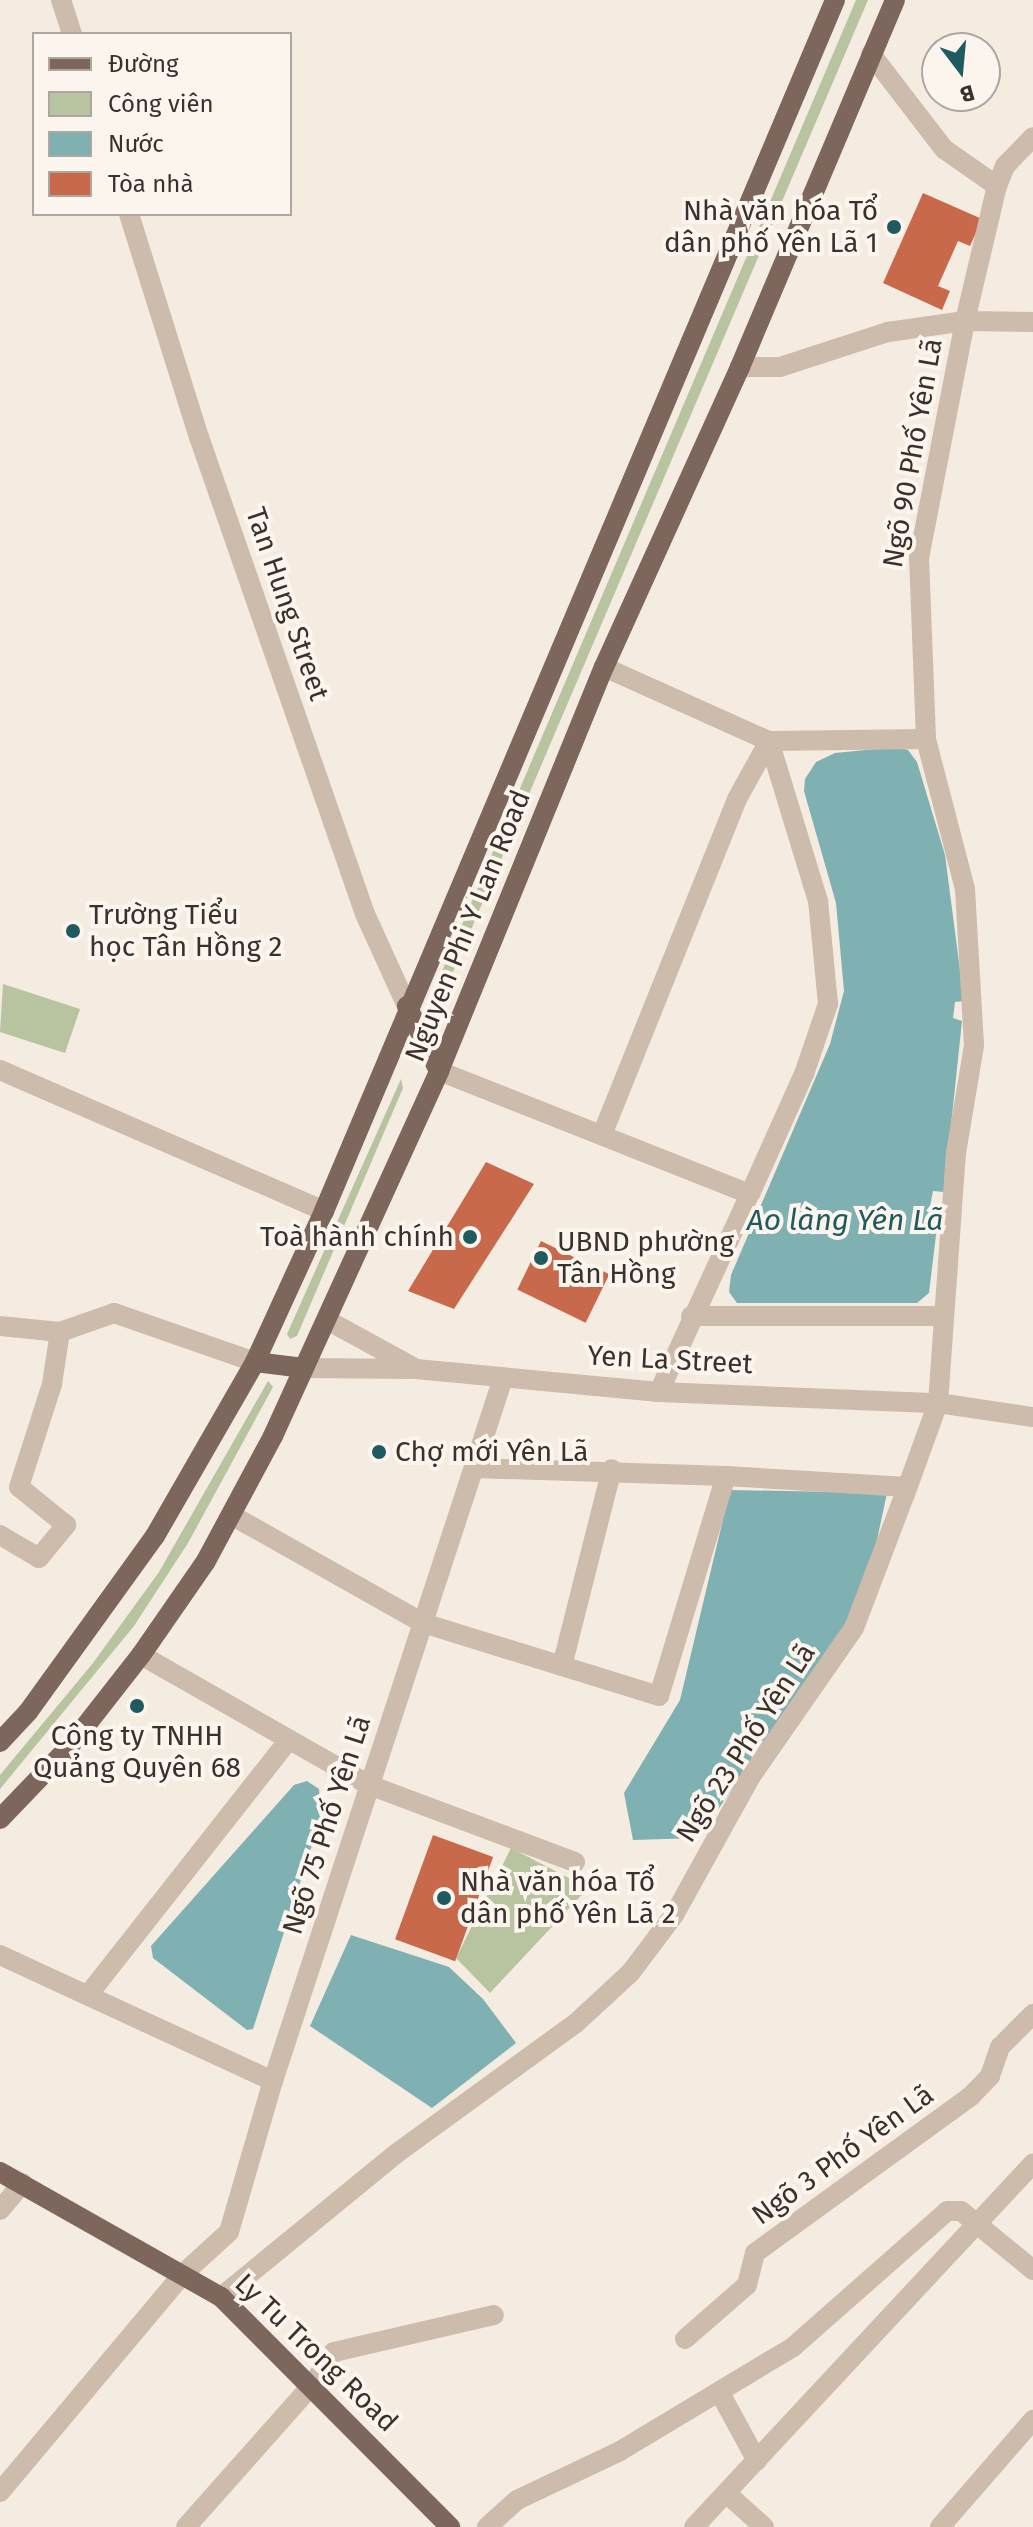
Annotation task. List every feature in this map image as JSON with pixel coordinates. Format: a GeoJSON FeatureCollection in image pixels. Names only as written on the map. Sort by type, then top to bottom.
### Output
{"type":"FeatureCollection","features":[{"type":"Feature","properties":{"kind":"main road","name":"Nguyen Phi Y Lan Road"},"geometry":{"type":"LineString","coordinates":[[1,1740],[155,1536],[255,1362],[324,1211],[407,1006],[835,0]]}},
{"type":"Feature","properties":{"kind":"main road","name":"Nguyen Phi Y Lan Road"},"geometry":{"type":"LineString","coordinates":[[0,1819],[69,1747],[141,1655],[233,1516],[327,1320],[439,1071],[604,667],[740,367],[895,0]]}},
{"type":"Feature","properties":{"kind":"main road"},"geometry":{"type":"LineString","coordinates":[[407,1006],[439,1071]]}},
{"type":"Feature","properties":{"kind":"main road"},"geometry":{"type":"LineString","coordinates":[[255,1362],[304,1368]]}},
{"type":"Feature","properties":{"kind":"main road","name":"Ly Tu Trong Road"},"geometry":{"type":"LineString","coordinates":[[0,2172],[221,2297],[313,2384],[450,2527]]}},
{"type":"Feature","properties":{"kind":"street"},"geometry":{"type":"LineString","coordinates":[[61,0],[71,32]]}},
{"type":"Feature","properties":{"kind":"street"},"geometry":{"type":"LineString","coordinates":[[871,54],[944,149],[997,186]]}},
{"type":"Feature","properties":{"kind":"street","name":"Ngõ 90 Phố Yên Lã"},"geometry":{"type":"LineString","coordinates":[[938,1403],[941,1316],[956,1153],[971,1077],[973,969],[965,889],[926,739],[919,558],[965,321],[997,186],[1005,166],[1033,137]]}},
{"type":"Feature","properties":{"kind":"street","name":"Tan Hung Street"},"geometry":{"type":"LineString","coordinates":[[130,216],[199,437],[360,900],[407,1006]]}},
{"type":"Feature","properties":{"kind":"street"},"geometry":{"type":"LineString","coordinates":[[740,367],[780,367],[848,341],[965,321],[1033,322]]}},
{"type":"Feature","properties":{"kind":"street"},"geometry":{"type":"LineString","coordinates":[[604,667],[769,741],[926,739]]}},
{"type":"Feature","properties":{"kind":"street"},"geometry":{"type":"LineString","coordinates":[[602,1135],[737,799],[769,741]]}},
{"type":"Feature","properties":{"kind":"street"},"geometry":{"type":"LineString","coordinates":[[659,1392],[691,1316],[804,1074],[828,1004],[818,901],[769,741]]}},
{"type":"Feature","properties":{"kind":"street"},"geometry":{"type":"LineString","coordinates":[[0,1070],[324,1211]]}},
{"type":"Feature","properties":{"kind":"street"},"geometry":{"type":"LineString","coordinates":[[439,1071],[750,1194]]}},
{"type":"Feature","properties":{"kind":"street"},"geometry":{"type":"LineString","coordinates":[[0,1326],[60,1332],[114,1313],[255,1362]]}},
{"type":"Feature","properties":{"kind":"street"},"geometry":{"type":"LineString","coordinates":[[691,1316],[941,1316]]}},
{"type":"Feature","properties":{"kind":"street"},"geometry":{"type":"LineString","coordinates":[[327,1320],[416,1369]]}},
{"type":"Feature","properties":{"kind":"street"},"geometry":{"type":"LineString","coordinates":[[0,1535],[39,1558],[66,1525],[19,1487],[52,1384],[60,1332]]}},
{"type":"Feature","properties":{"kind":"street","name":"Yen La Street"},"geometry":{"type":"LineString","coordinates":[[304,1368],[416,1369],[659,1392],[938,1403],[1033,1417]]}},
{"type":"Feature","properties":{"kind":"street","name":"Ngõ 75 Phố Yên Lã"},"geometry":{"type":"LineString","coordinates":[[0,2492],[183,2274],[229,2232],[273,2081],[503,1378]]}},
{"type":"Feature","properties":{"kind":"street","name":"Ngõ 23 Phố Yên Lã"},"geometry":{"type":"LineString","coordinates":[[221,2297],[397,2153],[576,2023],[631,1972],[674,1915],[751,1776],[854,1628],[938,1403]]}},
{"type":"Feature","properties":{"kind":"street"},"geometry":{"type":"LineString","coordinates":[[474,1468],[612,1469],[907,1487]]}},
{"type":"Feature","properties":{"kind":"street"},"geometry":{"type":"LineString","coordinates":[[562,1666],[612,1469]]}},
{"type":"Feature","properties":{"kind":"street"},"geometry":{"type":"LineString","coordinates":[[233,1516],[423,1623],[659,1696],[726,1476]]}},
{"type":"Feature","properties":{"kind":"street"},"geometry":{"type":"LineString","coordinates":[[141,1655],[369,1785],[575,1862]]}},
{"type":"Feature","properties":{"kind":"street"},"geometry":{"type":"LineString","coordinates":[[88,1995],[289,1740]]}},
{"type":"Feature","properties":{"kind":"street"},"geometry":{"type":"LineString","coordinates":[[0,1955],[273,2081]]}},
{"type":"Feature","properties":{"kind":"street","name":"Ngõ 3 Phố Yên Lã"},"geometry":{"type":"LineString","coordinates":[[685,2339],[747,2285],[755,2253],[970,2097],[990,2076],[1000,2047],[1033,2014]]}},
{"type":"Feature","properties":{"kind":"street"},"geometry":{"type":"LineString","coordinates":[[694,2527],[1033,2164]]}},
{"type":"Feature","properties":{"kind":"street"},"geometry":{"type":"LineString","coordinates":[[0,2210],[23,2183]]}},
{"type":"Feature","properties":{"kind":"street"},"geometry":{"type":"LineString","coordinates":[[487,2527],[517,2500],[620,2451],[793,2347],[947,2211],[961,2211],[1033,2270]]}},
{"type":"Feature","properties":{"kind":"street"},"geometry":{"type":"LineString","coordinates":[[191,2525],[313,2384],[334,2352],[346,2345],[494,2315]]}},
{"type":"Feature","properties":{"kind":"street"},"geometry":{"type":"LineString","coordinates":[[720,2393],[757,2461]]}},
{"type":"Feature","properties":{"kind":"street"},"geometry":{"type":"LineString","coordinates":[[940,2527],[1033,2420]]}},
{"type":"Feature","properties":{"kind":"street"},"geometry":{"type":"LineString","coordinates":[[726,2493],[764,2527]]}},
{"type":"Feature","properties":{"kind":"green space"},"geometry":{"type":"Polygon","coordinates":[[[856,0],[868,0],[444,993],[436,998],[440,976],[856,0]]]}},
{"type":"Feature","properties":{"kind":"green space"},"geometry":{"type":"Polygon","coordinates":[[[3,984],[80,1009],[65,1053],[0,1032],[3,984]]]}},
{"type":"Feature","properties":{"kind":"green space"},"geometry":{"type":"Polygon","coordinates":[[[401,1079],[403,1088],[297,1336],[290,1339],[287,1334],[401,1079]]]}},
{"type":"Feature","properties":{"kind":"green space"},"geometry":{"type":"Polygon","coordinates":[[[268,1381],[273,1387],[188,1543],[134,1626],[0,1789],[0,1775],[93,1663],[159,1572],[268,1381]]]}},
{"type":"Feature","properties":{"kind":"green space"},"geometry":{"type":"Polygon","coordinates":[[[511,1848],[588,1888],[490,1993],[456,1958],[511,1848]]]}},
{"type":"Feature","properties":{"kind":"water","name":"Ao làng Yên Lã"},"geometry":{"type":"Polygon","coordinates":[[[896,747],[908,750],[917,762],[945,855],[964,1001],[955,1002],[953,1018],[962,1021],[944,1192],[933,1191],[930,1207],[939,1210],[929,1293],[917,1303],[737,1303],[729,1292],[731,1275],[830,1044],[844,991],[836,903],[804,791],[805,779],[816,762],[835,753],[896,747]]]}},
{"type":"Feature","properties":{"kind":"water"},"geometry":{"type":"Polygon","coordinates":[[[730,1490],[887,1493],[864,1601],[698,1838],[633,1840],[624,1793],[680,1700],[730,1490]]]}},
{"type":"Feature","properties":{"kind":"water"},"geometry":{"type":"Polygon","coordinates":[[[307,1781],[319,1789],[321,1817],[253,2029],[247,2030],[153,1958],[151,1946],[294,1785],[307,1781]]]}},
{"type":"Feature","properties":{"kind":"water"},"geometry":{"type":"Polygon","coordinates":[[[351,1935],[449,1967],[483,1999],[516,2043],[432,2108],[310,2026],[351,1935]]]}},
{"type":"Feature","properties":{"kind":"building"},"geometry":{"type":"Polygon","coordinates":[[[923,193],[982,219],[970,246],[958,241],[938,286],[950,291],[942,310],[883,283],[923,193]]]}},
{"type":"Feature","properties":{"kind":"building","name":"Toà hành chính"},"geometry":{"type":"Polygon","coordinates":[[[486,1162],[534,1184],[454,1309],[408,1291],[486,1162]]]}},
{"type":"Feature","properties":{"kind":"building"},"geometry":{"type":"Polygon","coordinates":[[[541,1241],[609,1274],[586,1323],[517,1290],[541,1241]]]}},
{"type":"Feature","properties":{"kind":"building","name":"Nhà văn hóa Tổ dân phố Yên Lã 2"},"geometry":{"type":"Polygon","coordinates":[[[433,1835],[493,1857],[455,1961],[395,1939],[433,1835]]]}},
{"type":"Feature","properties":{"kind":"place","name":"Nhà văn hóa Tổ dân phố Yên Lã 1"},"geometry":{"type":"Point","coordinates":[894,227]}},
{"type":"Feature","properties":{"kind":"place","name":"Trường Tiểu học Tân Hồng 2"},"geometry":{"type":"Point","coordinates":[73,931]}},
{"type":"Feature","properties":{"kind":"place","name":"Toà hành chính"},"geometry":{"type":"Point","coordinates":[470,1237]}},
{"type":"Feature","properties":{"kind":"place","name":"UBND phường Tân Hồng"},"geometry":{"type":"Point","coordinates":[541,1258]}},
{"type":"Feature","properties":{"kind":"place","name":"Chợ mới Yên Lã"},"geometry":{"type":"Point","coordinates":[379,1452]}},
{"type":"Feature","properties":{"kind":"place","name":"Công ty TNHH Quảng Quyên 68"},"geometry":{"type":"Point","coordinates":[137,1706]}},
{"type":"Feature","properties":{"kind":"place","name":"Nhà văn hóa Tổ dân phố Yên Lã 2"},"geometry":{"type":"Point","coordinates":[444,1898]}}]}
